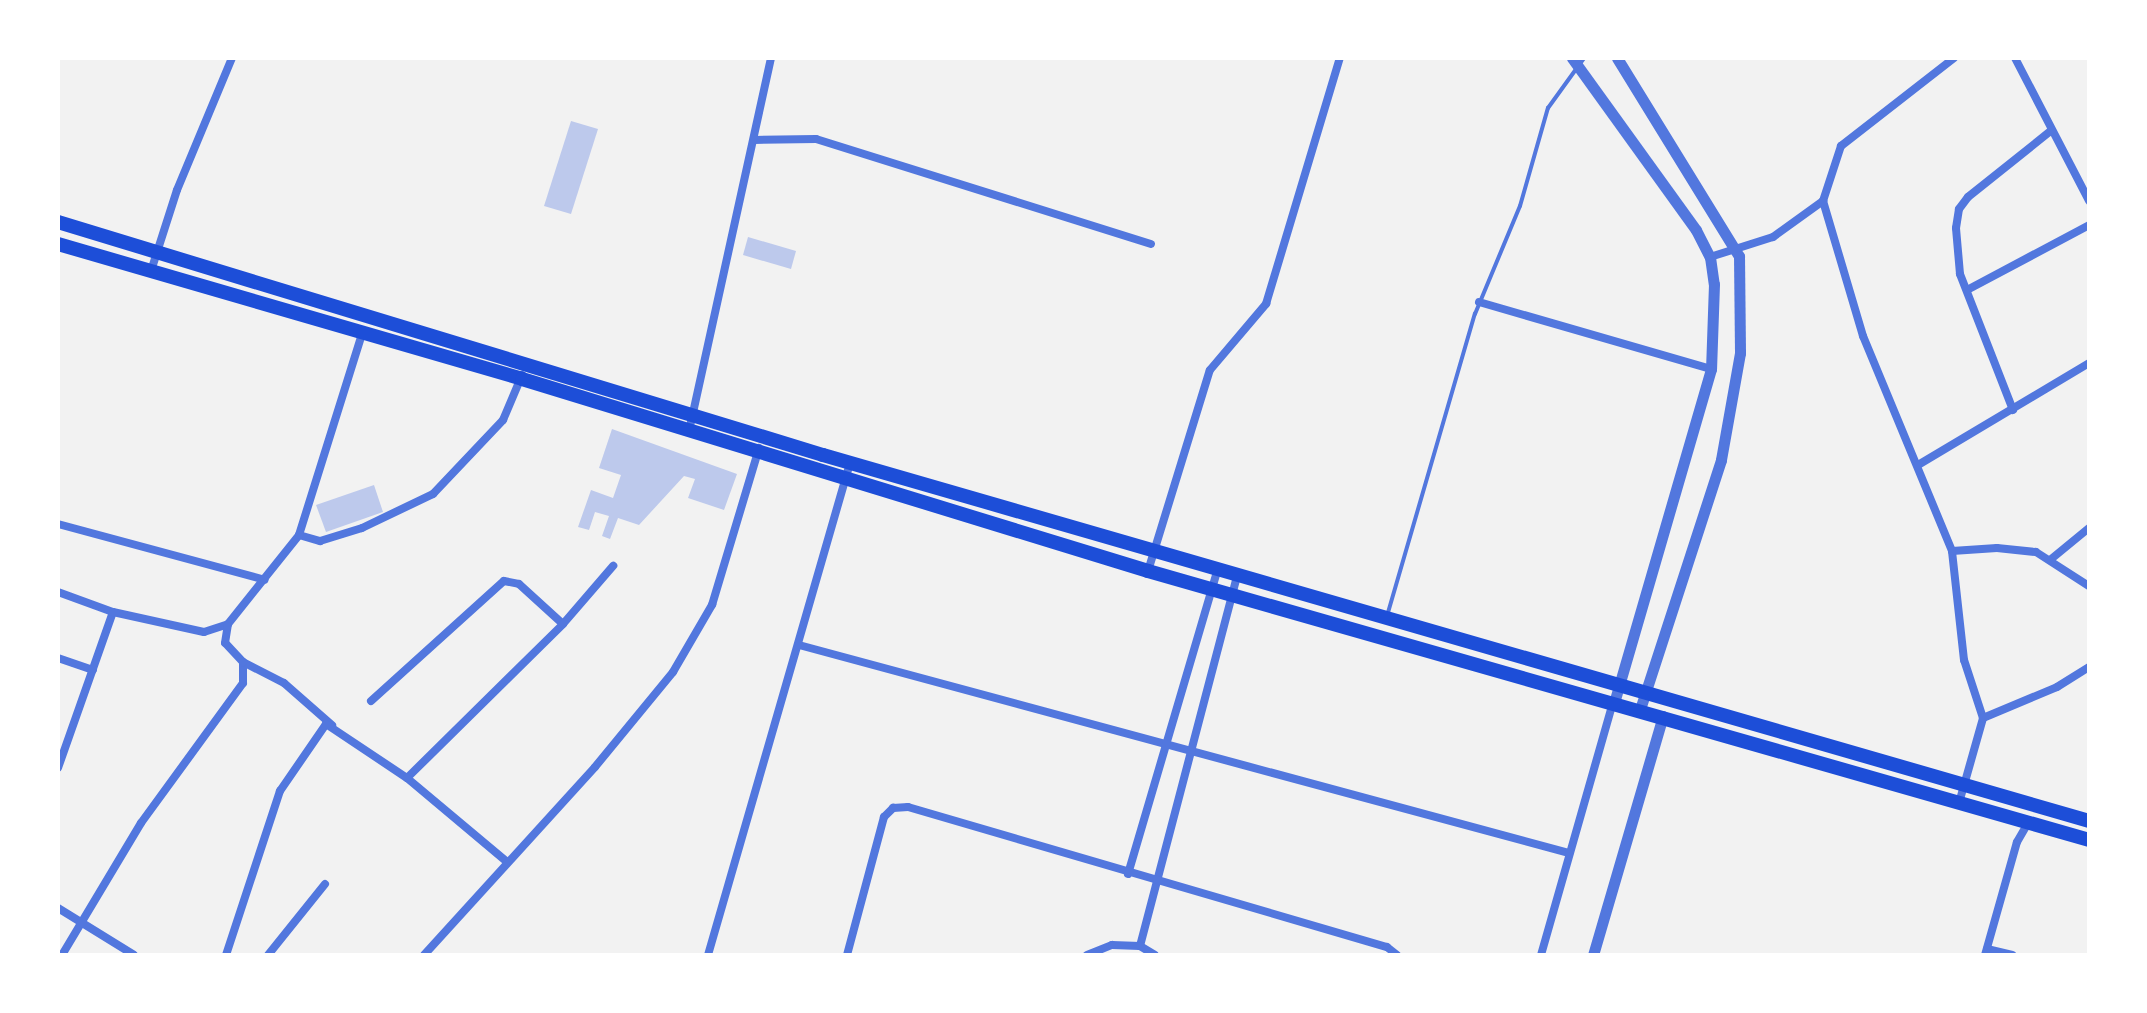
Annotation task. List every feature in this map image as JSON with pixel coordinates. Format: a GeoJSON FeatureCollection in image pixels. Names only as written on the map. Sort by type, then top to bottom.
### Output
{"type":"FeatureCollection","features":[{"type":"Feature","properties":{"kind":"highway"},"geometry":{"type":"LineString","coordinates":[[58,222],[525,361],[850,463],[2089,821]]}},
{"type":"Feature","properties":{"kind":"highway"},"geometry":{"type":"LineString","coordinates":[[58,244],[522,379],[1148,571],[1232,592],[2089,840]]}},
{"type":"Feature","properties":{"kind":"street"},"geometry":{"type":"LineString","coordinates":[[151,271],[155,253],[232,58]]}},
{"type":"Feature","properties":{"kind":"street"},"geometry":{"type":"LineString","coordinates":[[689,431],[771,58]]}},
{"type":"Feature","properties":{"kind":"street"},"geometry":{"type":"LineString","coordinates":[[1148,571],[1210,370],[1266,304],[1340,58]]}},
{"type":"Feature","properties":{"kind":"street"},"geometry":{"type":"LineString","coordinates":[[1617,58],[1736,250],[1740,353],[1721,460],[1640,710]]}},
{"type":"Feature","properties":{"kind":"street"},"geometry":{"type":"LineString","coordinates":[[1954,58],[1841,146],[1823,201],[1863,336],[1952,551],[1964,660],[1983,718],[1959,803]]}},
{"type":"Feature","properties":{"kind":"street"},"geometry":{"type":"LineString","coordinates":[[2015,58],[2089,201]]}},
{"type":"Feature","properties":{"kind":"street"},"geometry":{"type":"LineString","coordinates":[[1541,955],[1711,369],[1710,257],[1578,60]]}},
{"type":"Feature","properties":{"kind":"street"},"geometry":{"type":"LineString","coordinates":[[2013,410],[1956,255],[1959,209],[2052,130]]}},
{"type":"Feature","properties":{"kind":"street"},"geometry":{"type":"LineString","coordinates":[[754,140],[816,139],[1151,244]]}},
{"type":"Feature","properties":{"kind":"street"},"geometry":{"type":"LineString","coordinates":[[1710,257],[1773,237],[1823,201]]}},
{"type":"Feature","properties":{"kind":"street"},"geometry":{"type":"LineString","coordinates":[[1967,290],[2089,225]]}},
{"type":"Feature","properties":{"kind":"street"},"geometry":{"type":"LineString","coordinates":[[1479,302],[1711,369]]}},
{"type":"Feature","properties":{"kind":"street"},"geometry":{"type":"LineString","coordinates":[[225,643],[228,624],[299,535],[366,314]]}},
{"type":"Feature","properties":{"kind":"street"},"geometry":{"type":"LineString","coordinates":[[299,535],[320,541],[348,532],[433,494],[503,420],[522,379],[525,361]]}},
{"type":"Feature","properties":{"kind":"street"},"geometry":{"type":"LineString","coordinates":[[1918,465],[2089,363]]}},
{"type":"Feature","properties":{"kind":"street"},"geometry":{"type":"LineString","coordinates":[[424,955],[506,861],[595,767],[673,672],[712,605],[763,436]]}},
{"type":"Feature","properties":{"kind":"street"},"geometry":{"type":"LineString","coordinates":[[708,955],[850,463]]}},
{"type":"Feature","properties":{"kind":"street"},"geometry":{"type":"LineString","coordinates":[[58,524],[265,580]]}},
{"type":"Feature","properties":{"kind":"street"},"geometry":{"type":"LineString","coordinates":[[2050,560],[2089,528]]}},
{"type":"Feature","properties":{"kind":"street"},"geometry":{"type":"LineString","coordinates":[[1952,551],[1997,548],[2036,552],[2089,586]]}},
{"type":"Feature","properties":{"kind":"street"},"geometry":{"type":"LineString","coordinates":[[407,778],[563,624],[613,566]]}},
{"type":"Feature","properties":{"kind":"street"},"geometry":{"type":"LineString","coordinates":[[1128,874],[1217,571]]}},
{"type":"Feature","properties":{"kind":"street"},"geometry":{"type":"LineString","coordinates":[[1140,946],[1237,576]]}},
{"type":"Feature","properties":{"kind":"street"},"geometry":{"type":"LineString","coordinates":[[371,701],[504,581],[519,584],[563,624]]}},
{"type":"Feature","properties":{"kind":"street"},"geometry":{"type":"LineString","coordinates":[[58,592],[113,612],[204,632],[225,643],[243,662],[284,683],[332,725],[407,778],[506,861]]}},
{"type":"Feature","properties":{"kind":"street"},"geometry":{"type":"LineString","coordinates":[[58,768],[113,612]]}},
{"type":"Feature","properties":{"kind":"street"},"geometry":{"type":"LineString","coordinates":[[204,632],[228,624]]}},
{"type":"Feature","properties":{"kind":"street"},"geometry":{"type":"LineString","coordinates":[[799,645],[1569,853]]}},
{"type":"Feature","properties":{"kind":"street"},"geometry":{"type":"LineString","coordinates":[[58,658],[93,670]]}},
{"type":"Feature","properties":{"kind":"street"},"geometry":{"type":"LineString","coordinates":[[62,955],[141,823],[243,683],[243,662]]}},
{"type":"Feature","properties":{"kind":"street"},"geometry":{"type":"LineString","coordinates":[[1983,718],[2057,687],[2089,667]]}},
{"type":"Feature","properties":{"kind":"street"},"geometry":{"type":"LineString","coordinates":[[1593,955],[1663,716]]}},
{"type":"Feature","properties":{"kind":"street"},"geometry":{"type":"LineString","coordinates":[[226,955],[280,791],[320,728],[332,725]]}},
{"type":"Feature","properties":{"kind":"street"},"geometry":{"type":"LineString","coordinates":[[847,955],[884,817],[893,808],[908,807],[1157,883],[1387,947],[1397,955]]}},
{"type":"Feature","properties":{"kind":"street"},"geometry":{"type":"LineString","coordinates":[[2012,955],[1986,952],[2017,842],[2028,823]]}},
{"type":"Feature","properties":{"kind":"street"},"geometry":{"type":"LineString","coordinates":[[268,955],[325,884]]}},
{"type":"Feature","properties":{"kind":"street"},"geometry":{"type":"LineString","coordinates":[[58,908],[134,955]]}},
{"type":"Feature","properties":{"kind":"street"},"geometry":{"type":"LineString","coordinates":[[1087,955],[1112,945],[1140,946],[1155,955]]}},
{"type":"Feature","properties":{"kind":"lane"},"geometry":{"type":"LineString","coordinates":[[1386,619],[1479,302],[1520,206],[1548,108],[1578,60]]}},
{"type":"Feature","properties":{"kind":"building"},"geometry":{"type":"Polygon","coordinates":[[[571,121],[598,129],[571,214],[544,206],[571,121]]]}},
{"type":"Feature","properties":{"kind":"building"},"geometry":{"type":"Polygon","coordinates":[[[748,237],[796,251],[791,269],[743,255],[748,237]]]}},
{"type":"Feature","properties":{"kind":"building"},"geometry":{"type":"Polygon","coordinates":[[[612,429],[737,474],[724,510],[688,498],[695,479],[684,476],[639,525],[618,518],[610,539],[602,536],[609,516],[595,512],[589,530],[578,527],[591,490],[613,498],[621,475],[599,468],[612,429]]]}},
{"type":"Feature","properties":{"kind":"building"},"geometry":{"type":"Polygon","coordinates":[[[374,485],[383,512],[326,532],[316,505],[374,485]]]}}]}
